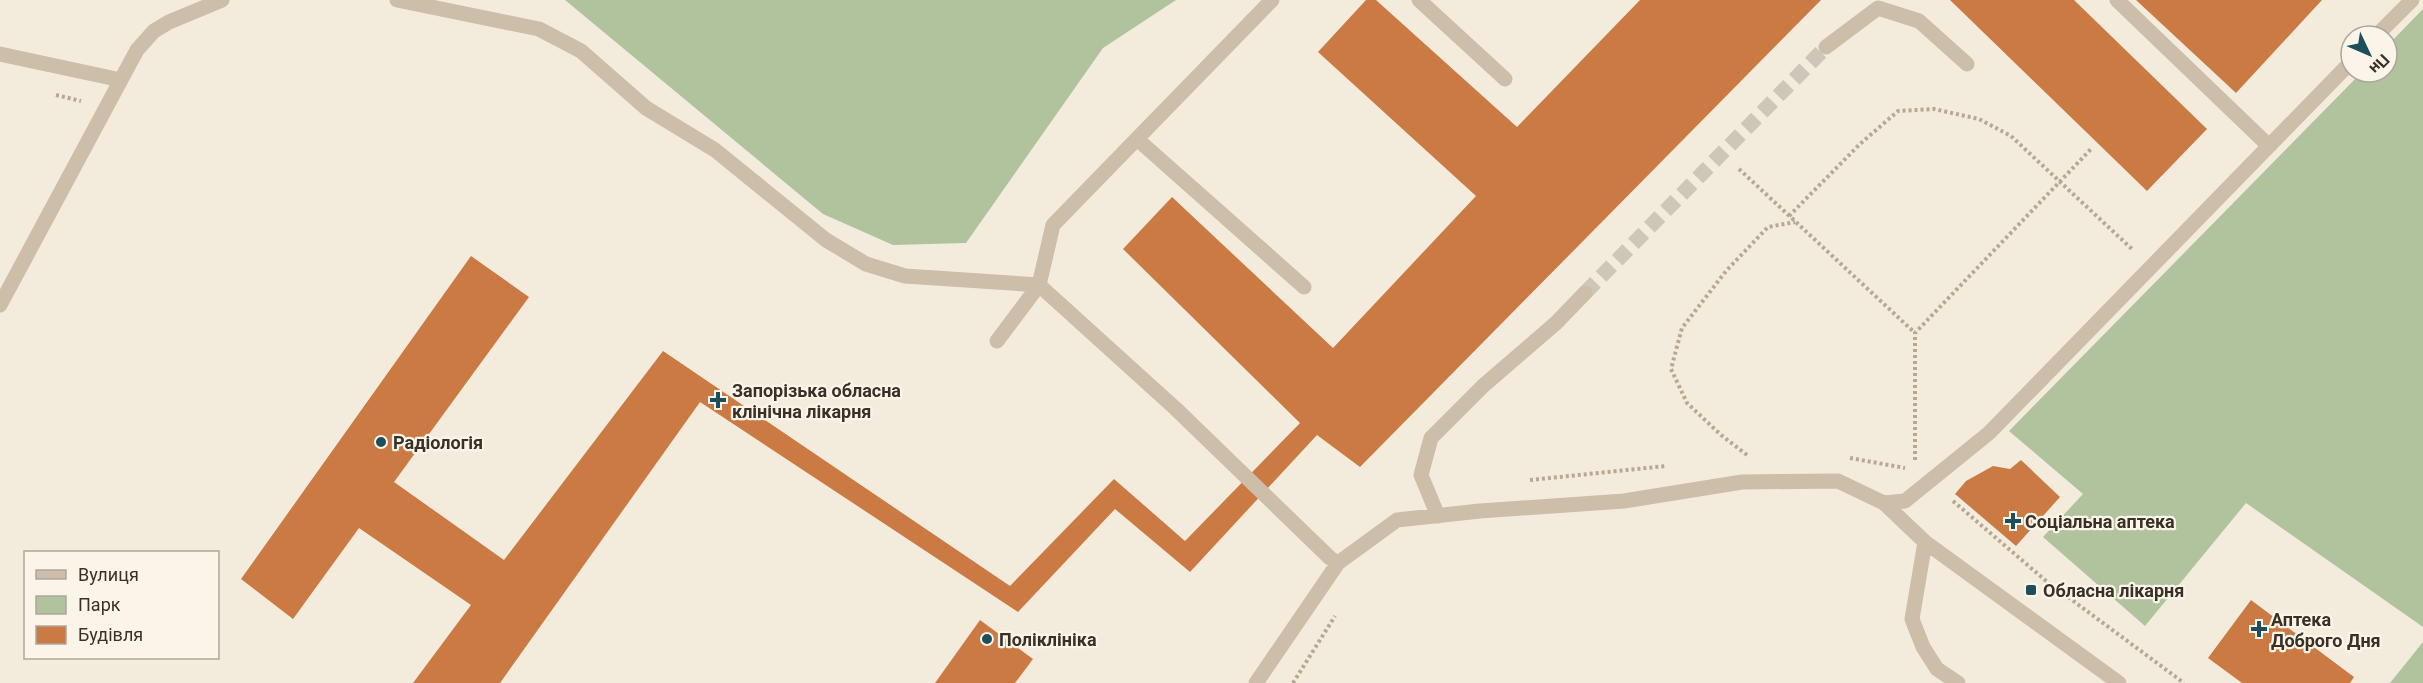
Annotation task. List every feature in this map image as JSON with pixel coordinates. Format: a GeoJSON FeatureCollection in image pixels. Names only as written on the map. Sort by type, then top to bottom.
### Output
{"type":"FeatureCollection","features":[{"type":"Feature","properties":{"kind":"lane"},"geometry":{"type":"LineString","coordinates":[[0,305],[137,50],[154,31],[169,22],[222,0]]}},
{"type":"Feature","properties":{"kind":"lane"},"geometry":{"type":"LineString","coordinates":[[397,0],[539,28],[581,51],[646,108],[715,150],[826,240],[866,264],[905,276],[1039,285],[1176,409],[1319,549],[1338,563]]}},
{"type":"Feature","properties":{"kind":"lane"},"geometry":{"type":"LineString","coordinates":[[997,341],[1039,285],[1053,225],[1272,0]]}},
{"type":"Feature","properties":{"kind":"lane"},"geometry":{"type":"LineString","coordinates":[[1419,0],[1505,79]]}},
{"type":"Feature","properties":{"kind":"lane"},"geometry":{"type":"LineString","coordinates":[[2117,0],[2268,146]]}},
{"type":"Feature","properties":{"kind":"lane"},"geometry":{"type":"LineString","coordinates":[[2388,24],[2412,0]]}},
{"type":"Feature","properties":{"kind":"lane"},"geometry":{"type":"LineString","coordinates":[[1826,47],[1879,4],[1919,21],[1967,64]]}},
{"type":"Feature","properties":{"kind":"lane"},"geometry":{"type":"LineString","coordinates":[[0,54],[121,80]]}},
{"type":"Feature","properties":{"kind":"lane"},"geometry":{"type":"LineString","coordinates":[[1884,503],[1905,501],[1989,433],[2339,74]]}},
{"type":"Feature","properties":{"kind":"lane"},"geometry":{"type":"LineString","coordinates":[[1137,139],[1304,287]]}},
{"type":"Feature","properties":{"kind":"lane"},"geometry":{"type":"LineString","coordinates":[[1438,516],[1421,475],[1431,438],[1482,386],[1556,323],[1585,293]]}},
{"type":"Feature","properties":{"kind":"lane"},"geometry":{"type":"LineString","coordinates":[[1256,683],[1338,563],[1397,520],[1624,501],[1742,482],[1838,481],[1884,503],[1925,542],[2119,683]]}},
{"type":"Feature","properties":{"kind":"lane"},"geometry":{"type":"LineString","coordinates":[[1925,542],[1912,619],[1923,647],[1937,669],[1958,683]]}},
{"type":"Feature","properties":{"kind":"path"},"geometry":{"type":"LineString","coordinates":[[1789,216],[1860,144],[1898,111],[1934,109],[1979,118],[2011,135],[2133,250]]}},
{"type":"Feature","properties":{"kind":"path"},"geometry":{"type":"LineString","coordinates":[[1915,469],[1915,333],[2092,148]]}},
{"type":"Feature","properties":{"kind":"path"},"geometry":{"type":"LineString","coordinates":[[1739,169],[1915,333]]}},
{"type":"Feature","properties":{"kind":"path"},"geometry":{"type":"LineString","coordinates":[[1754,461],[1720,435],[1687,403],[1671,369],[1682,328],[1726,271],[1768,226],[1795,222]]}},
{"type":"Feature","properties":{"kind":"path"},"geometry":{"type":"LineString","coordinates":[[1953,501],[2053,586],[2184,683]]}},
{"type":"Feature","properties":{"kind":"path"},"geometry":{"type":"LineString","coordinates":[[1293,683],[1338,613]]}},
{"type":"Feature","properties":{"kind":"green space"},"geometry":{"type":"Polygon","coordinates":[[[565,0],[1176,0],[1103,48],[966,243],[893,245],[823,214],[565,0]]]}},
{"type":"Feature","properties":{"kind":"green space"},"geometry":{"type":"Polygon","coordinates":[[[2423,9],[2423,627],[2246,503],[2145,626],[2043,537],[2083,494],[2009,431],[2350,84],[2399,84],[2399,34],[2423,9]]]}},
{"type":"Feature","properties":{"kind":"green space"},"geometry":{"type":"Polygon","coordinates":[[[2423,642],[2423,683],[2390,683],[2423,642]]]}},
{"type":"Feature","properties":{"kind":"building"},"geometry":{"type":"Polygon","coordinates":[[[1366,0],[1376,0],[1517,127],[1640,0],[1821,0],[1360,467],[1317,435],[1190,572],[1115,509],[1018,612],[700,402],[500,683],[413,683],[471,605],[359,528],[293,619],[241,579],[471,256],[529,297],[394,482],[504,560],[663,351],[1010,586],[1114,479],[1185,541],[1300,423],[1123,249],[1172,197],[1333,348],[1476,196],[1318,52],[1366,0]]]}},
{"type":"Feature","properties":{"kind":"building"},"geometry":{"type":"Polygon","coordinates":[[[1950,0],[2074,0],[2207,129],[2147,191],[1950,0]]]}},
{"type":"Feature","properties":{"kind":"building"},"geometry":{"type":"Polygon","coordinates":[[[2136,0],[2322,0],[2236,93],[2136,0]]]}},
{"type":"Feature","properties":{"kind":"building","name":"Соціальна аптека"},"geometry":{"type":"Polygon","coordinates":[[[2021,460],[2060,497],[2016,546],[1955,494],[1966,481],[1993,466],[2010,469],[2021,460]]]}},
{"type":"Feature","properties":{"kind":"building","name":"Аптека Доброго Дня"},"geometry":{"type":"Polygon","coordinates":[[[2251,600],[2354,677],[2350,683],[2242,683],[2208,658],[2251,600]]]}},
{"type":"Feature","properties":{"kind":"building","name":"Поліклініка"},"geometry":{"type":"Polygon","coordinates":[[[980,620],[1033,659],[1015,683],[935,683],[980,620]]]}},
{"type":"Feature","properties":{"kind":"tunnel"},"geometry":{"type":"LineString","coordinates":[[1585,293],[1826,47]]}},
{"type":"Feature","properties":{"kind":"place","name":"Запорізька обласна клінічна лікарня"},"geometry":{"type":"Point","coordinates":[718,400]}},
{"type":"Feature","properties":{"kind":"place","name":"Радіологія"},"geometry":{"type":"Point","coordinates":[381,442]}},
{"type":"Feature","properties":{"kind":"place","name":"Соціальна аптека"},"geometry":{"type":"Point","coordinates":[2013,521]}},
{"type":"Feature","properties":{"kind":"place","name":"Обласна лікарня"},"geometry":{"type":"Point","coordinates":[2031,590]}},
{"type":"Feature","properties":{"kind":"place","name":"Аптека Доброго Дня"},"geometry":{"type":"Point","coordinates":[2259,629]}},
{"type":"Feature","properties":{"kind":"place","name":"Поліклініка"},"geometry":{"type":"Point","coordinates":[987,639]}}]}
